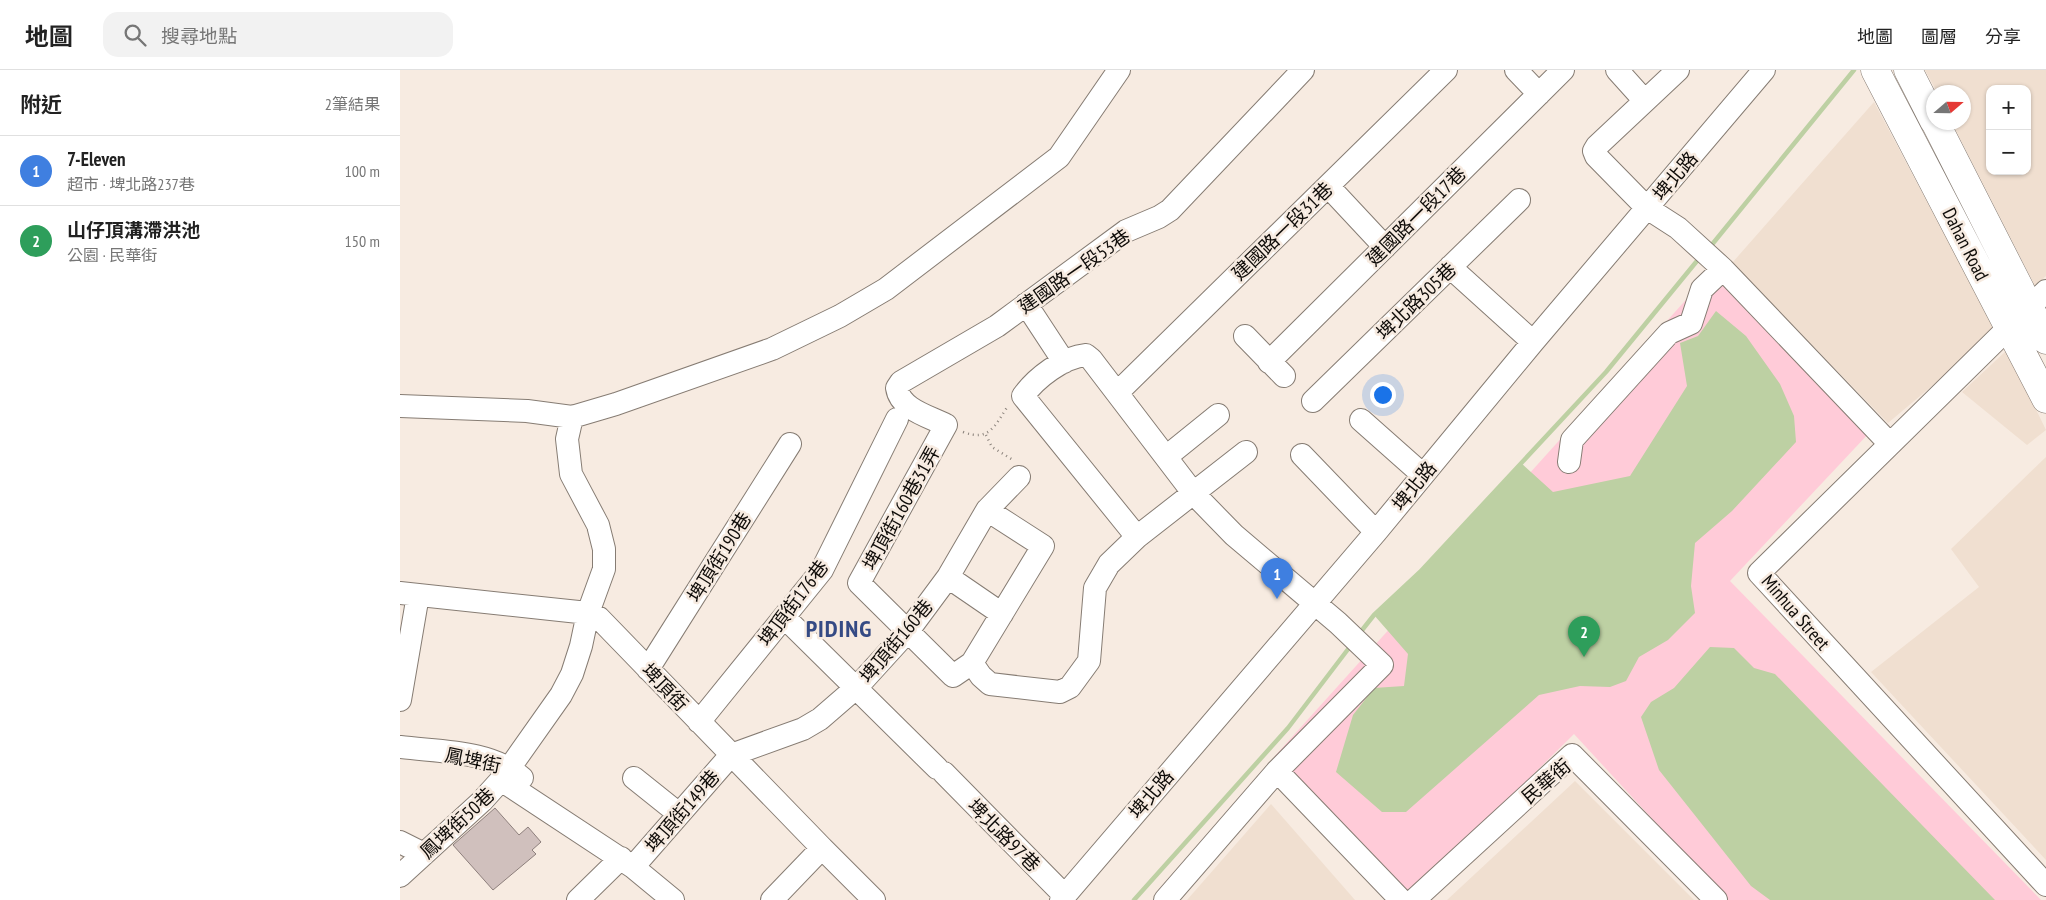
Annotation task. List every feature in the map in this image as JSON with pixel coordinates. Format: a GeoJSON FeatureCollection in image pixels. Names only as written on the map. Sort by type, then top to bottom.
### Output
{"type":"FeatureCollection","features":[{"type":"Feature","properties":{"kind":"main road","name":"Dahan Road"},"geometry":{"type":"LineString","coordinates":[[1909,72],[1926,106]]}},
{"type":"Feature","properties":{"kind":"main road","name":"Dahan Road"},"geometry":{"type":"LineString","coordinates":[[1880,80],[2046,399]]}},
{"type":"Feature","properties":{"kind":"main road","name":"Dahan Road"},"geometry":{"type":"LineString","coordinates":[[1939,130],[2038,299],[2046,340]]}},
{"type":"Feature","properties":{"kind":"street"},"geometry":{"type":"LineString","coordinates":[[400,406],[528,411],[572,417],[616,404],[772,349],[840,316],[886,289],[1059,157],[1119,70]]}},
{"type":"Feature","properties":{"kind":"street","name":"建國路一段53巷"},"geometry":{"type":"LineString","coordinates":[[946,425],[903,403],[898,397],[897,388],[901,382],[997,326],[1126,232],[1170,210],[1303,70]]}},
{"type":"Feature","properties":{"kind":"street","name":"建國路一段31巷"},"geometry":{"type":"LineString","coordinates":[[1117,393],[1446,70]]}},
{"type":"Feature","properties":{"kind":"street"},"geometry":{"type":"LineString","coordinates":[[1516,70],[1539,94]]}},
{"type":"Feature","properties":{"kind":"street","name":"建國路一段17巷"},"geometry":{"type":"LineString","coordinates":[[1245,336],[1277,369],[1385,248],[1564,70]]}},
{"type":"Feature","properties":{"kind":"street"},"geometry":{"type":"LineString","coordinates":[[1617,70],[1644,100]]}},
{"type":"Feature","properties":{"kind":"street"},"geometry":{"type":"LineString","coordinates":[[1678,70],[1597,146],[1594,152],[1596,156],[1648,208],[1678,228],[1723,269],[1890,444]]}},
{"type":"Feature","properties":{"kind":"street","name":"埤北路"},"geometry":{"type":"LineString","coordinates":[[1063,898],[1376,532],[1532,342],[1764,70]]}},
{"type":"Feature","properties":{"kind":"street"},"geometry":{"type":"LineString","coordinates":[[1328,186],[1385,248]]}},
{"type":"Feature","properties":{"kind":"street","name":"埤北路305巷"},"geometry":{"type":"LineString","coordinates":[[1313,401],[1519,200]]}},
{"type":"Feature","properties":{"kind":"street"},"geometry":{"type":"LineString","coordinates":[[1450,267],[1532,342]]}},
{"type":"Feature","properties":{"kind":"street"},"geometry":{"type":"LineString","coordinates":[[1569,462],[1572,440],[1669,333],[1691,323],[1702,289],[1723,269]]}},
{"type":"Feature","properties":{"kind":"street","name":"Minhua Street"},"geometry":{"type":"LineString","coordinates":[[2038,299],[1759,573],[2046,886]]}},
{"type":"Feature","properties":{"kind":"street"},"geometry":{"type":"LineString","coordinates":[[1026,304],[1064,362]]}},
{"type":"Feature","properties":{"kind":"street"},"geometry":{"type":"LineString","coordinates":[[1137,536],[1023,396],[1030,386],[1071,357],[1086,355],[1194,494],[1234,535],[1338,623],[1382,665],[1277,771],[1165,900]]}},
{"type":"Feature","properties":{"kind":"street"},"geometry":{"type":"LineString","coordinates":[[1166,457],[1218,415]]}},
{"type":"Feature","properties":{"kind":"street","name":"鳳埤街50巷"},"geometry":{"type":"LineString","coordinates":[[400,876],[506,774],[561,695],[572,674],[581,646],[588,613],[604,569],[604,549],[598,525],[571,474],[567,439],[572,417]]}},
{"type":"Feature","properties":{"kind":"street","name":"埤頂街176巷"},"geometry":{"type":"LineString","coordinates":[[699,722],[822,570],[897,419]]}},
{"type":"Feature","properties":{"kind":"street"},"geometry":{"type":"LineString","coordinates":[[1361,420],[1424,475]]}},
{"type":"Feature","properties":{"kind":"street","name":"埤頂街160巷31弄"},"geometry":{"type":"LineString","coordinates":[[908,630],[860,583],[946,425]]}},
{"type":"Feature","properties":{"kind":"street","name":"埤頂街190巷"},"geometry":{"type":"LineString","coordinates":[[648,669],[790,444]]}},
{"type":"Feature","properties":{"kind":"street"},"geometry":{"type":"LineString","coordinates":[[972,663],[981,676],[990,684],[1060,692],[1070,687],[1088,661],[1095,588],[1109,564],[1137,536],[1194,494],[1246,452]]}},
{"type":"Feature","properties":{"kind":"street"},"geometry":{"type":"LineString","coordinates":[[1302,455],[1376,532]]}},
{"type":"Feature","properties":{"kind":"street","name":"埤頂街160巷"},"geometry":{"type":"LineString","coordinates":[[731,755],[803,729],[820,719],[858,687],[908,630],[948,576],[987,510],[1018,477]]}},
{"type":"Feature","properties":{"kind":"street"},"geometry":{"type":"LineString","coordinates":[[908,630],[953,676],[972,663],[1043,546],[987,510]]}},
{"type":"Feature","properties":{"kind":"street"},"geometry":{"type":"LineString","coordinates":[[948,576],[1002,614]]}},
{"type":"Feature","properties":{"kind":"street"},"geometry":{"type":"LineString","coordinates":[[400,700],[409,594],[588,613]]}},
{"type":"Feature","properties":{"kind":"street","name":"埤頂街"},"geometry":{"type":"LineString","coordinates":[[588,613],[598,618],[874,900]]}},
{"type":"Feature","properties":{"kind":"street","name":"埤北路97巷"},"geometry":{"type":"LineString","coordinates":[[784,617],[858,687],[941,770],[1063,898]]}},
{"type":"Feature","properties":{"kind":"street","name":"鳳埤街"},"geometry":{"type":"LineString","coordinates":[[400,747],[493,760],[506,774],[581,833],[627,862],[673,900]]}},
{"type":"Feature","properties":{"kind":"street","name":"埤頂街149巷"},"geometry":{"type":"LineString","coordinates":[[578,900],[627,862],[679,814],[731,755]]}},
{"type":"Feature","properties":{"kind":"street","name":"民華街"},"geometry":{"type":"LineString","coordinates":[[1414,900],[1572,755],[1716,900]]}},
{"type":"Feature","properties":{"kind":"street"},"geometry":{"type":"LineString","coordinates":[[1277,771],[1401,900]]}},
{"type":"Feature","properties":{"kind":"street"},"geometry":{"type":"LineString","coordinates":[[634,778],[679,814]]}},
{"type":"Feature","properties":{"kind":"street"},"geometry":{"type":"LineString","coordinates":[[400,842],[424,854]]}},
{"type":"Feature","properties":{"kind":"street"},"geometry":{"type":"LineString","coordinates":[[772,900],[822,848]]}},
{"type":"Feature","properties":{"kind":"path"},"geometry":{"type":"LineString","coordinates":[[946,425],[973,436],[986,434],[993,429],[1008,406],[1023,396]]}},
{"type":"Feature","properties":{"kind":"path"},"geometry":{"type":"LineString","coordinates":[[986,434],[992,447],[1007,454],[1017,463],[1018,477]]}},
{"type":"Feature","properties":{"kind":"shaded area"},"geometry":{"type":"Polygon","coordinates":[[[1925,70],[2046,70],[2046,276],[2035,286],[1956,130],[1971,130],[1971,85],[1933,85],[1925,70]]]}},
{"type":"Feature","properties":{"kind":"shaded area"},"geometry":{"type":"Polygon","coordinates":[[[1874,102],[1996,332],[1888,423],[1732,263],[1874,102]]]}},
{"type":"Feature","properties":{"kind":"shaded area"},"geometry":{"type":"Polygon","coordinates":[[[1711,272],[1870,432],[1730,581],[2041,900],[1727,900],[1574,734],[1409,897],[1274,757],[1711,272]]]}},
{"type":"Feature","properties":{"kind":"shaded area"},"geometry":{"type":"Polygon","coordinates":[[[1716,311],[1746,336],[1780,384],[1794,416],[1796,442],[1732,511],[1695,543],[1691,586],[1695,613],[1668,640],[1639,657],[1626,681],[1610,687],[1580,686],[1539,695],[1406,812],[1382,812],[1336,772],[1353,715],[1374,688],[1404,686],[1408,654],[1374,615],[1420,572],[1521,463],[1553,492],[1630,476],[1687,386],[1680,343],[1698,336],[1716,311]]]}},
{"type":"Feature","properties":{"kind":"shaded area"},"geometry":{"type":"Polygon","coordinates":[[[2007,350],[2046,430],[2027,445],[1962,392],[2007,350]]]}},
{"type":"Feature","properties":{"kind":"shaded area"},"geometry":{"type":"Polygon","coordinates":[[[2046,457],[2046,860],[1871,672],[1979,587],[1951,549],[2046,457]]]}},
{"type":"Feature","properties":{"kind":"shaded area"},"geometry":{"type":"Polygon","coordinates":[[[1710,647],[1734,648],[1754,668],[1775,674],[1995,900],[1770,900],[1751,886],[1659,770],[1641,717],[1651,702],[1674,688],[1710,647]]]}},
{"type":"Feature","properties":{"kind":"shaded area"},"geometry":{"type":"Polygon","coordinates":[[[1575,781],[1694,900],[1447,900],[1575,781]]]}},
{"type":"Feature","properties":{"kind":"shaded area"},"geometry":{"type":"Polygon","coordinates":[[[1271,804],[1355,900],[1187,900],[1271,804]]]}},
{"type":"Feature","properties":{"kind":"building"},"geometry":{"type":"Polygon","coordinates":[[[495,808],[519,835],[528,827],[541,842],[532,850],[536,854],[493,890],[453,845],[495,808]]]}},
{"type":"Feature","properties":{"kind":"waterway"},"geometry":{"type":"LineString","coordinates":[[1710,247],[1854,70]]}},
{"type":"Feature","properties":{"kind":"waterway"},"geometry":{"type":"LineString","coordinates":[[1359,634],[1374,615],[1420,572],[1606,372],[1701,256]]}},
{"type":"Feature","properties":{"kind":"waterway"},"geometry":{"type":"LineString","coordinates":[[1134,900],[1288,728],[1352,644]]}},
{"type":"Feature","properties":{"kind":"place","name":"7-Eleven"},"geometry":{"type":"Point","coordinates":[1277,599]}},
{"type":"Feature","properties":{"kind":"place","name":"山仔頂溝滯洪池"},"geometry":{"type":"Point","coordinates":[1584,657]}},
{"type":"Feature","properties":{"kind":"district","name":"PIDING"},"geometry":{"type":"Point","coordinates":[839,629]}}]}
